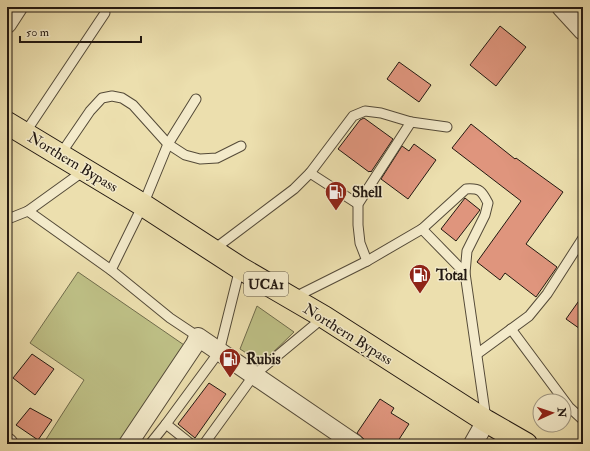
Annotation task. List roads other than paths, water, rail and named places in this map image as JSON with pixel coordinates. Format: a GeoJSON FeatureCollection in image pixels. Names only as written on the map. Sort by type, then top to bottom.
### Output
{"type":"FeatureCollection","features":[{"type":"Feature","properties":{"kind":"main road","name":"Northern Bypass"},"geometry":{"type":"LineString","coordinates":[[16,128],[143,204],[240,268],[324,317],[486,421],[526,444]]}},
{"type":"Feature","properties":{"kind":"street"},"geometry":{"type":"LineString","coordinates":[[7,24],[18,7]]}},
{"type":"Feature","properties":{"kind":"street"},"geometry":{"type":"LineString","coordinates":[[561,7],[583,31]]}},
{"type":"Feature","properties":{"kind":"street"},"geometry":{"type":"LineString","coordinates":[[128,444],[195,344],[198,337],[356,444]]}},
{"type":"Feature","properties":{"kind":"street"},"geometry":{"type":"LineString","coordinates":[[473,444],[486,421]]}},
{"type":"Feature","properties":{"kind":"lane"},"geometry":{"type":"LineString","coordinates":[[16,128],[105,13]]}},
{"type":"Feature","properties":{"kind":"lane"},"geometry":{"type":"LineString","coordinates":[[60,155],[90,111],[102,98],[112,96],[122,98],[133,105],[168,144],[185,155],[200,159],[217,158],[241,146]]}},
{"type":"Feature","properties":{"kind":"lane"},"geometry":{"type":"LineString","coordinates":[[111,270],[143,204],[168,144],[196,99]]}},
{"type":"Feature","properties":{"kind":"lane"},"geometry":{"type":"LineString","coordinates":[[213,250],[294,189],[310,173],[354,116],[365,111],[381,113],[411,122],[447,128]]}},
{"type":"Feature","properties":{"kind":"lane"},"geometry":{"type":"LineString","coordinates":[[367,261],[360,243],[358,204],[411,122]]}},
{"type":"Feature","properties":{"kind":"lane"},"geometry":{"type":"LineString","coordinates":[[7,220],[28,211],[85,170]]}},
{"type":"Feature","properties":{"kind":"lane"},"geometry":{"type":"LineString","coordinates":[[310,173],[358,204]]}},
{"type":"Feature","properties":{"kind":"lane"},"geometry":{"type":"LineString","coordinates":[[292,299],[367,261],[422,229],[466,189],[474,188],[483,193],[488,203],[485,215],[467,251],[465,273],[486,421]]}},
{"type":"Feature","properties":{"kind":"lane"},"geometry":{"type":"LineString","coordinates":[[28,211],[111,270],[170,318],[198,337]]}},
{"type":"Feature","properties":{"kind":"lane"},"geometry":{"type":"LineString","coordinates":[[422,229],[465,273]]}},
{"type":"Feature","properties":{"kind":"lane"},"geometry":{"type":"LineString","coordinates":[[477,354],[529,316],[547,294],[583,238]]}},
{"type":"Feature","properties":{"kind":"lane"},"geometry":{"type":"LineString","coordinates":[[150,444],[219,352],[240,268]]}},
{"type":"Feature","properties":{"kind":"lane"},"geometry":{"type":"LineString","coordinates":[[204,444],[254,375],[324,317]]}},
{"type":"Feature","properties":{"kind":"lane"},"geometry":{"type":"LineString","coordinates":[[511,329],[569,407],[583,420]]}},
{"type":"Feature","properties":{"kind":"lane"},"geometry":{"type":"LineString","coordinates":[[166,424],[191,444]]}},
{"type":"Feature","properties":{"kind":"place","name":"Shell"},"geometry":{"type":"Point","coordinates":[336,212]}},
{"type":"Feature","properties":{"kind":"place","name":"Total"},"geometry":{"type":"Point","coordinates":[420,294]}},
{"type":"Feature","properties":{"kind":"place","name":"Rubis"},"geometry":{"type":"Point","coordinates":[230,378]}}]}
